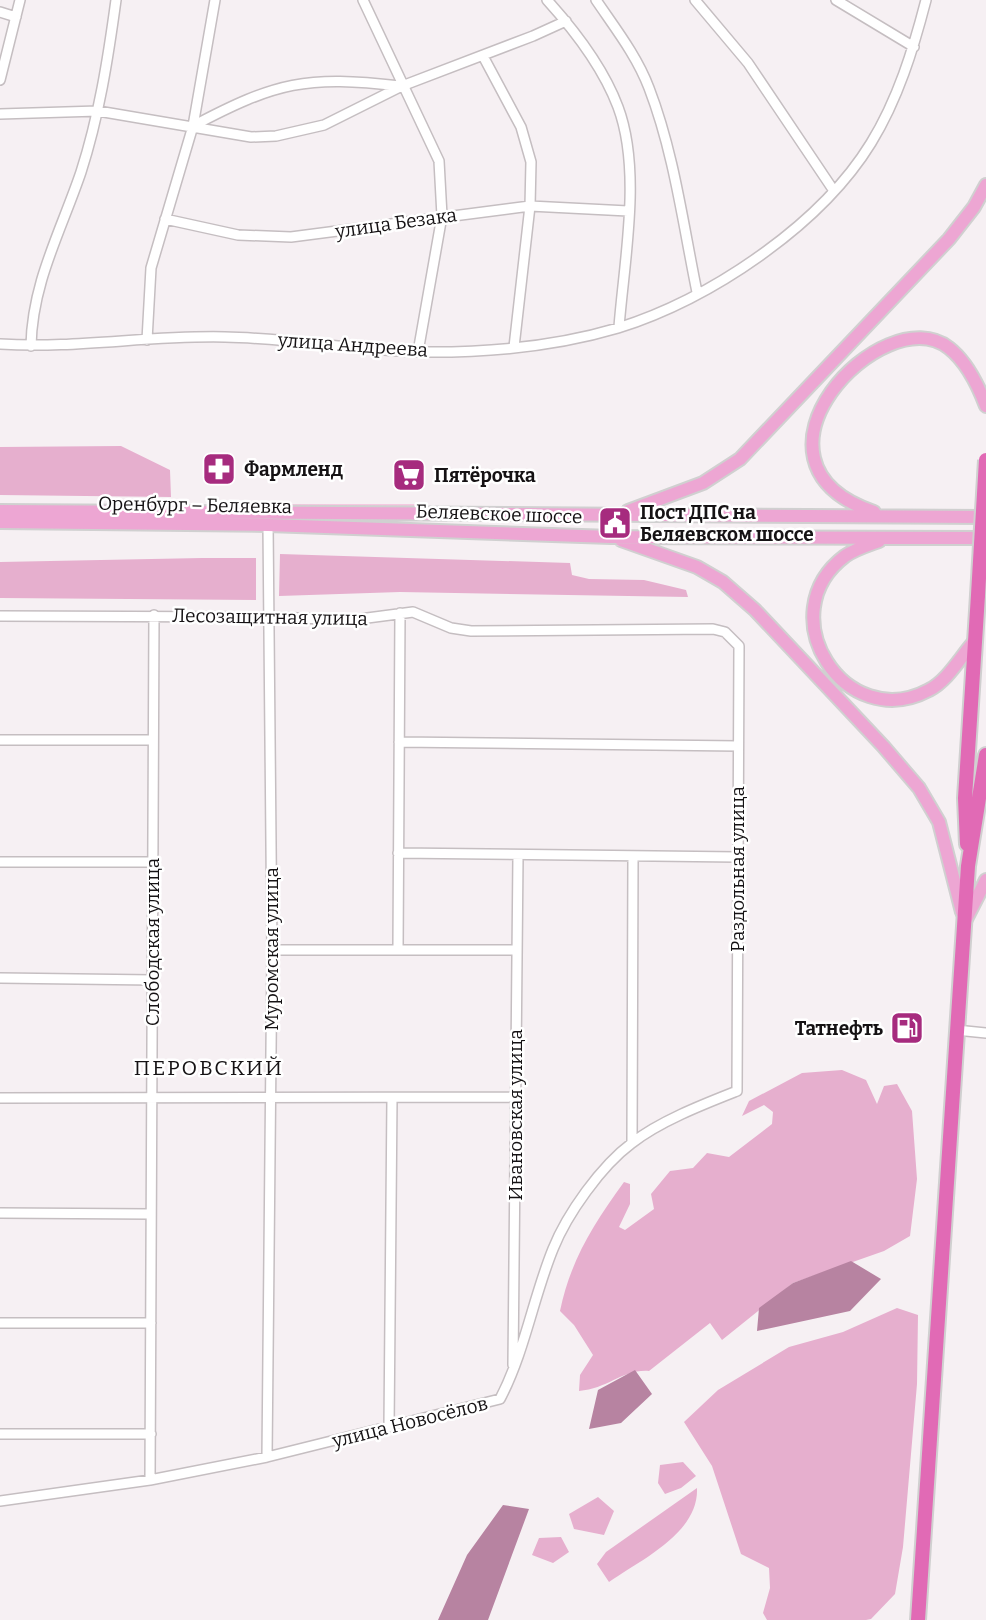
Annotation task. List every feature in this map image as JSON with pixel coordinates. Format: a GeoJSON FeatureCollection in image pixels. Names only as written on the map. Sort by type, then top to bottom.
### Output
{"type":"FeatureCollection","features":[{"type":"Feature","properties":{"kind":"highway"},"geometry":{"type":"LineString","coordinates":[[918,1620],[968,866],[965,798],[986,460]]}},
{"type":"Feature","properties":{"kind":"highway"},"geometry":{"type":"LineString","coordinates":[[968,866],[981,799],[986,755]]}},
{"type":"Feature","properties":{"kind":"main road"},"geometry":{"type":"LineString","coordinates":[[619,514],[685,491],[740,459],[948,239],[974,207],[986,185]]}},
{"type":"Feature","properties":{"kind":"main road"},"geometry":{"type":"LineString","coordinates":[[888,517],[855,506],[830,489],[814,463],[813,426],[829,393],[878,348],[910,338],[947,346],[967,367],[986,406]]}},
{"type":"Feature","properties":{"kind":"main road","name":"Оренбург – Беляевка"},"geometry":{"type":"LineString","coordinates":[[0,510],[390,513]]}},
{"type":"Feature","properties":{"kind":"main road","name":"Беляевское шоссе"},"geometry":{"type":"LineString","coordinates":[[390,513],[986,517]]}},
{"type":"Feature","properties":{"kind":"main road","name":"Оренбург – Беляевка"},"geometry":{"type":"LineString","coordinates":[[0,522],[389,529]]}},
{"type":"Feature","properties":{"kind":"main road","name":"Беляевское шоссе"},"geometry":{"type":"LineString","coordinates":[[389,529],[611,537],[986,538]]}},
{"type":"Feature","properties":{"kind":"main road"},"geometry":{"type":"LineString","coordinates":[[611,537],[697,566],[723,582],[755,610],[883,746],[919,788],[939,822],[948,849],[964,922]]}},
{"type":"Feature","properties":{"kind":"main road"},"geometry":{"type":"LineString","coordinates":[[886,538],[845,557],[823,581],[814,602],[816,643],[834,675],[860,693],[888,699],[914,696],[931,690],[973,643]]}},
{"type":"Feature","properties":{"kind":"main road"},"geometry":{"type":"LineString","coordinates":[[964,922],[986,880]]}},
{"type":"Feature","properties":{"kind":"street"},"geometry":{"type":"LineString","coordinates":[[0,80],[20,0]]}},
{"type":"Feature","properties":{"kind":"street"},"geometry":{"type":"LineString","coordinates":[[31,346],[35,298],[81,171],[98,111],[116,0]]}},
{"type":"Feature","properties":{"kind":"street"},"geometry":{"type":"LineString","coordinates":[[147,340],[151,268],[193,126],[215,0]]}},
{"type":"Feature","properties":{"kind":"street"},"geometry":{"type":"LineString","coordinates":[[363,0],[439,161],[442,216],[418,352]]}},
{"type":"Feature","properties":{"kind":"street"},"geometry":{"type":"LineString","coordinates":[[547,0],[598,65],[619,109],[630,163],[619,327]]}},
{"type":"Feature","properties":{"kind":"street"},"geometry":{"type":"LineString","coordinates":[[596,0],[625,43],[648,85],[666,138],[697,292]]}},
{"type":"Feature","properties":{"kind":"street"},"geometry":{"type":"LineString","coordinates":[[695,0],[748,64],[834,191]]}},
{"type":"Feature","properties":{"kind":"street"},"geometry":{"type":"LineString","coordinates":[[836,0],[914,47]]}},
{"type":"Feature","properties":{"kind":"street","name":"улица Андреева"},"geometry":{"type":"LineString","coordinates":[[0,344],[31,346],[224,337],[418,352],[514,348],[562,341],[619,327],[697,292],[785,237],[834,191],[870,145],[895,97],[914,47],[926,0]]}},
{"type":"Feature","properties":{"kind":"street"},"geometry":{"type":"LineString","coordinates":[[0,12],[16,17]]}},
{"type":"Feature","properties":{"kind":"street"},"geometry":{"type":"LineString","coordinates":[[0,114],[98,111],[251,136],[303,131],[348,114],[402,86],[566,21]]}},
{"type":"Feature","properties":{"kind":"street"},"geometry":{"type":"LineString","coordinates":[[483,55],[521,127],[531,162],[530,206],[514,348]]}},
{"type":"Feature","properties":{"kind":"street"},"geometry":{"type":"LineString","coordinates":[[193,126],[248,97],[297,82],[344,79],[402,86]]}},
{"type":"Feature","properties":{"kind":"street","name":"улица Безака"},"geometry":{"type":"LineString","coordinates":[[165,219],[238,235],[291,237],[530,206],[628,211]]}},
{"type":"Feature","properties":{"kind":"street","name":"Муромская улица"},"geometry":{"type":"LineString","coordinates":[[267,1457],[272,950],[271,617],[268,525]]}},
{"type":"Feature","properties":{"kind":"street"},"geometry":{"type":"LineString","coordinates":[[398,950],[400,613]]}},
{"type":"Feature","properties":{"kind":"street","name":"Лесозащитная улица"},"geometry":{"type":"LineString","coordinates":[[0,616],[154,615],[352,620],[419,613],[444,626],[471,631],[713,629],[725,632],[739,646]]}},
{"type":"Feature","properties":{"kind":"street","name":"Слободская улица"},"geometry":{"type":"LineString","coordinates":[[150,1480],[154,615]]}},
{"type":"Feature","properties":{"kind":"street","name":"Раздольная улица"},"geometry":{"type":"LineString","coordinates":[[737,1091],[739,646]]}},
{"type":"Feature","properties":{"kind":"street"},"geometry":{"type":"LineString","coordinates":[[0,740],[152,740]]}},
{"type":"Feature","properties":{"kind":"street"},"geometry":{"type":"LineString","coordinates":[[399,742],[738,746]]}},
{"type":"Feature","properties":{"kind":"street"},"geometry":{"type":"LineString","coordinates":[[398,853],[633,858],[737,857]]}},
{"type":"Feature","properties":{"kind":"street","name":"Ивановская улица"},"geometry":{"type":"LineString","coordinates":[[513,1374],[518,856]]}},
{"type":"Feature","properties":{"kind":"street"},"geometry":{"type":"LineString","coordinates":[[632,1143],[633,858]]}},
{"type":"Feature","properties":{"kind":"street"},"geometry":{"type":"LineString","coordinates":[[0,862],[152,862]]}},
{"type":"Feature","properties":{"kind":"street"},"geometry":{"type":"LineString","coordinates":[[272,950],[516,950]]}},
{"type":"Feature","properties":{"kind":"street"},"geometry":{"type":"LineString","coordinates":[[0,978],[153,980]]}},
{"type":"Feature","properties":{"kind":"street"},"geometry":{"type":"LineString","coordinates":[[956,1030],[986,1033]]}},
{"type":"Feature","properties":{"kind":"street","name":"улица Новосёлов"},"geometry":{"type":"LineString","coordinates":[[0,1501],[150,1480],[267,1457],[500,1399],[513,1374],[553,1247],[587,1190],[632,1143],[702,1105],[737,1091]]}},
{"type":"Feature","properties":{"kind":"street"},"geometry":{"type":"LineString","coordinates":[[0,1098],[514,1097]]}},
{"type":"Feature","properties":{"kind":"street"},"geometry":{"type":"LineString","coordinates":[[389,1427],[392,1098]]}},
{"type":"Feature","properties":{"kind":"street"},"geometry":{"type":"LineString","coordinates":[[0,1213],[150,1214]]}},
{"type":"Feature","properties":{"kind":"street"},"geometry":{"type":"LineString","coordinates":[[0,1323],[151,1323]]}},
{"type":"Feature","properties":{"kind":"street"},"geometry":{"type":"LineString","coordinates":[[0,1433],[151,1434]]}},
{"type":"Feature","properties":{"kind":"shaded area"},"geometry":{"type":"Polygon","coordinates":[[[121,446],[170,470],[171,497],[0,495],[0,447],[121,446]]]}},
{"type":"Feature","properties":{"kind":"shaded area"},"geometry":{"type":"Polygon","coordinates":[[[241,504],[416,504],[416,507],[242,507],[241,504]]]}},
{"type":"Feature","properties":{"kind":"shaded area"},"geometry":{"type":"Polygon","coordinates":[[[280,554],[570,563],[572,575],[589,579],[644,580],[686,590],[688,597],[400,592],[279,596],[280,554]]]}},
{"type":"Feature","properties":{"kind":"shaded area"},"geometry":{"type":"Polygon","coordinates":[[[256,558],[256,600],[0,598],[0,562],[256,558]]]}},
{"type":"Feature","properties":{"kind":"shaded area"},"geometry":{"type":"Polygon","coordinates":[[[842,1070],[866,1080],[877,1104],[884,1086],[897,1084],[912,1111],[917,1179],[910,1236],[884,1251],[793,1283],[722,1340],[710,1323],[649,1371],[631,1373],[599,1387],[579,1391],[580,1375],[593,1355],[574,1325],[560,1311],[570,1275],[584,1243],[624,1182],[630,1184],[630,1204],[619,1227],[625,1230],[654,1209],[651,1194],[670,1171],[693,1168],[707,1153],[729,1157],[772,1124],[773,1112],[764,1105],[742,1116],[749,1101],[802,1073],[842,1070]]]}},
{"type":"Feature","properties":{"kind":"shaded area"},"geometry":{"type":"Polygon","coordinates":[[[851,1261],[881,1279],[850,1311],[757,1331],[759,1308],[793,1283],[851,1261]]]}},
{"type":"Feature","properties":{"kind":"shaded area"},"geometry":{"type":"Polygon","coordinates":[[[897,1308],[918,1315],[917,1384],[903,1547],[895,1594],[871,1619],[767,1620],[763,1613],[770,1588],[769,1568],[741,1554],[712,1466],[684,1422],[718,1390],[789,1347],[843,1332],[897,1308]]]}},
{"type":"Feature","properties":{"kind":"shaded area"},"geometry":{"type":"Polygon","coordinates":[[[635,1370],[652,1394],[621,1423],[589,1429],[598,1390],[635,1370]]]}},
{"type":"Feature","properties":{"kind":"shaded area"},"geometry":{"type":"Polygon","coordinates":[[[683,1462],[696,1476],[681,1488],[665,1494],[658,1483],[660,1465],[683,1462]]]}},
{"type":"Feature","properties":{"kind":"shaded area"},"geometry":{"type":"Polygon","coordinates":[[[697,1488],[695,1504],[679,1531],[652,1554],[609,1582],[597,1564],[606,1552],[697,1488]]]}},
{"type":"Feature","properties":{"kind":"shaded area"},"geometry":{"type":"Polygon","coordinates":[[[598,1497],[614,1511],[604,1535],[574,1529],[569,1514],[598,1497]]]}},
{"type":"Feature","properties":{"kind":"shaded area"},"geometry":{"type":"Polygon","coordinates":[[[503,1505],[529,1509],[488,1620],[438,1620],[467,1555],[503,1505]]]}},
{"type":"Feature","properties":{"kind":"shaded area"},"geometry":{"type":"Polygon","coordinates":[[[561,1537],[569,1552],[553,1563],[532,1555],[539,1538],[561,1537]]]}},
{"type":"Feature","properties":{"kind":"place","name":"Фармленд"},"geometry":{"type":"Point","coordinates":[219,469]}},
{"type":"Feature","properties":{"kind":"place","name":"Пятёрочка"},"geometry":{"type":"Point","coordinates":[409,475]}},
{"type":"Feature","properties":{"kind":"place","name":"Пост ДПС на Беляевском шоссе"},"geometry":{"type":"Point","coordinates":[615,523]}},
{"type":"Feature","properties":{"kind":"place","name":"Татнефть"},"geometry":{"type":"Point","coordinates":[907,1028]}},
{"type":"Feature","properties":{"kind":"district","name":"ПЕРОВСКИЙ"},"geometry":{"type":"Point","coordinates":[209,1068]}}]}
